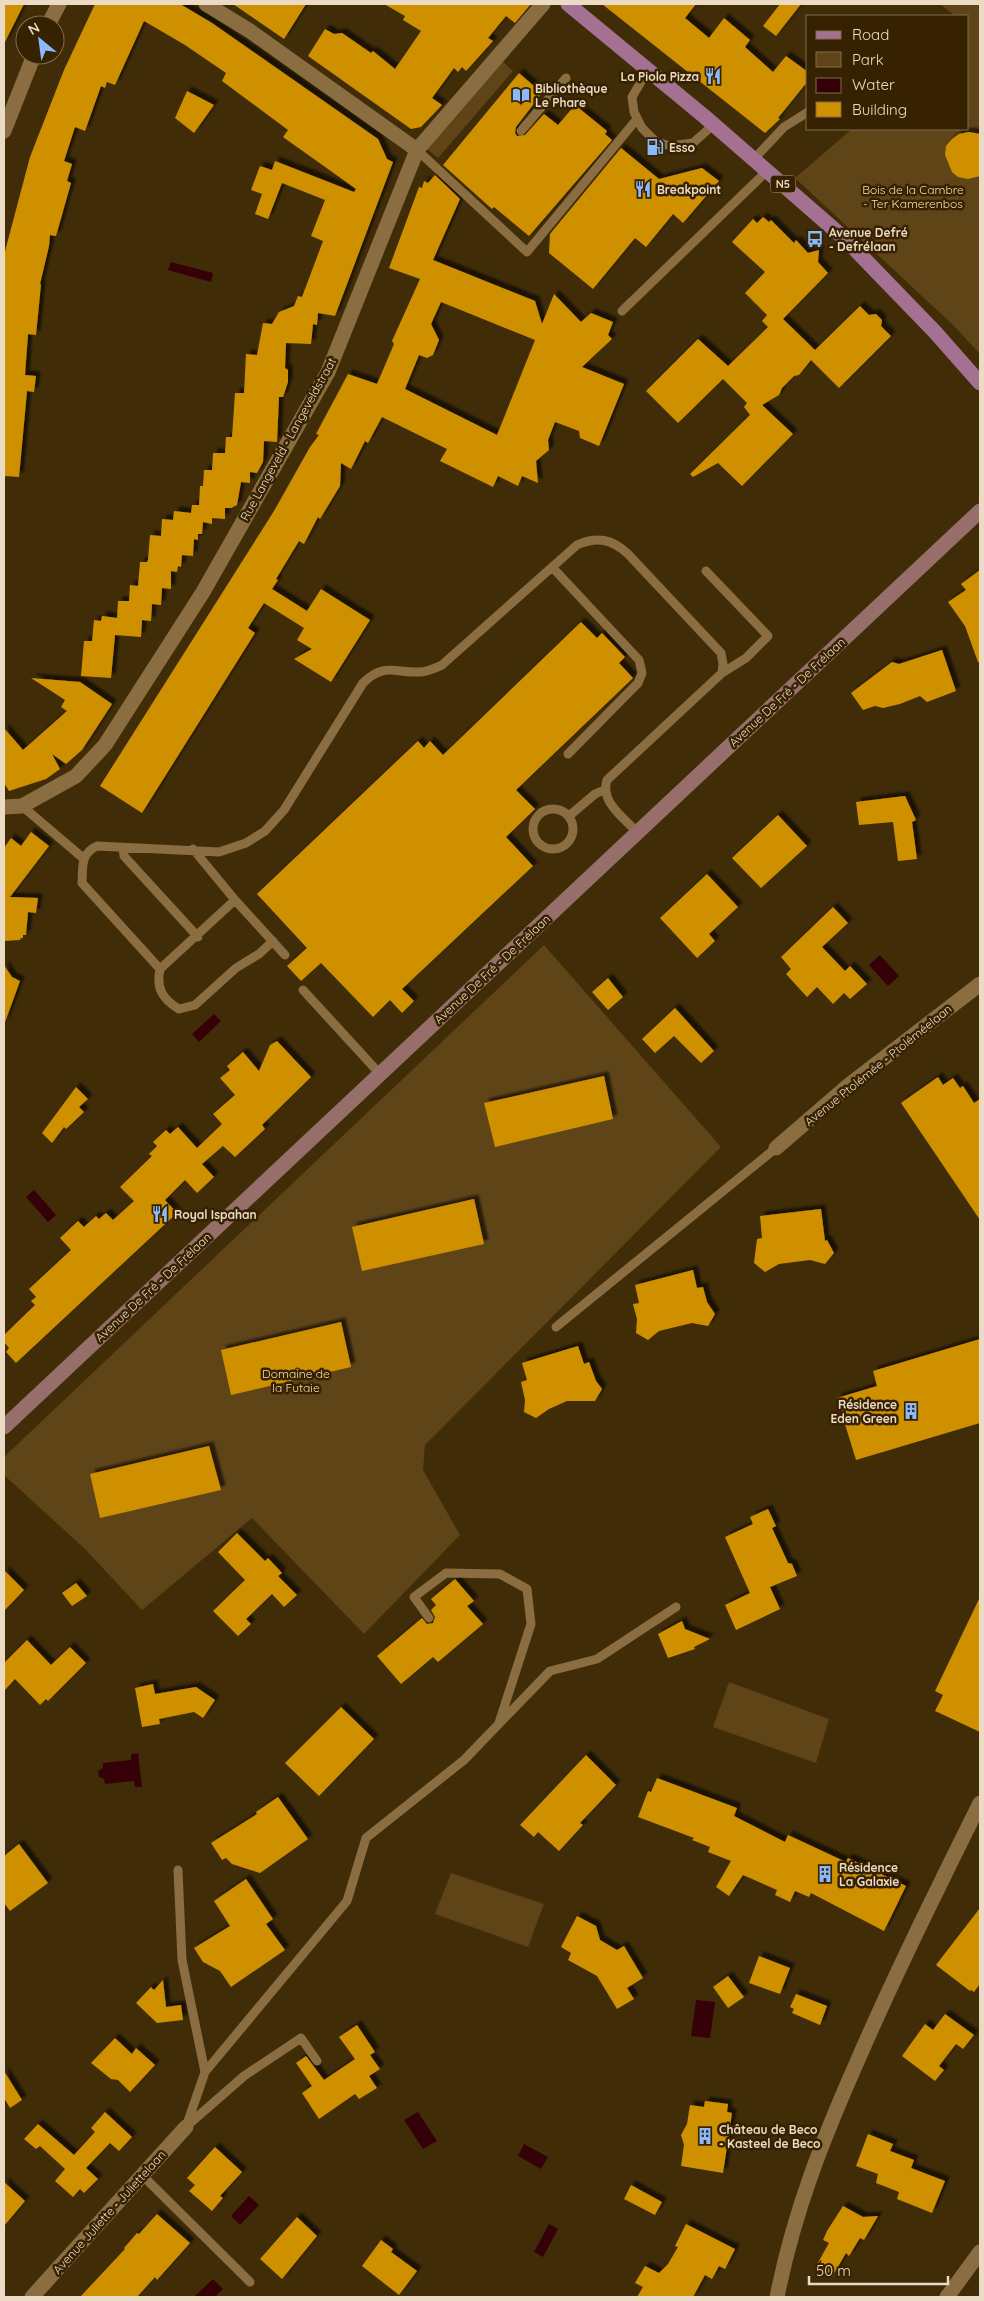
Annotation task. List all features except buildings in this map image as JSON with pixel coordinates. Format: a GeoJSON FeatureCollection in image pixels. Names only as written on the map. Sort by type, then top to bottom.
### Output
{"type":"FeatureCollection","features":[{"type":"Feature","properties":{"kind":"main road","name":"N5"},"geometry":{"type":"LineString","coordinates":[[568,4],[713,124],[844,238],[958,357],[980,383]]}},
{"type":"Feature","properties":{"kind":"main road","name":"Avenue De Fré - De Frélaan"},"geometry":{"type":"LineString","coordinates":[[4,1427],[980,510]]}},
{"type":"Feature","properties":{"kind":"street"},"geometry":{"type":"LineString","coordinates":[[206,4],[250,31],[417,150]]}},
{"type":"Feature","properties":{"kind":"street","name":"Rue Langeveld - Langeveldstraat"},"geometry":{"type":"LineString","coordinates":[[4,807],[22,806],[76,776],[105,744],[202,592],[328,372],[417,150],[543,4]]}},
{"type":"Feature","properties":{"kind":"street"},"geometry":{"type":"LineString","coordinates":[[4,131],[30,65]]}},
{"type":"Feature","properties":{"kind":"street","name":"Avenue Ptolémée - Ptoléméelaan"},"geometry":{"type":"LineString","coordinates":[[776,1148],[849,1085],[980,984]]}},
{"type":"Feature","properties":{"kind":"street"},"geometry":{"type":"LineString","coordinates":[[777,2297],[787,2248],[811,2169],[892,1981],[980,1802]]}},
{"type":"Feature","properties":{"kind":"street","name":"Avenue Juliette - Juliettelaan"},"geometry":{"type":"LineString","coordinates":[[32,2297],[186,2127]]}},
{"type":"Feature","properties":{"kind":"street"},"geometry":{"type":"LineString","coordinates":[[947,2297],[980,2252]]}},
{"type":"Feature","properties":{"kind":"lane"},"geometry":{"type":"LineString","coordinates":[[648,70],[632,97],[637,119],[642,128],[656,142],[671,146],[693,143],[713,124]]}},
{"type":"Feature","properties":{"kind":"lane"},"geometry":{"type":"LineString","coordinates":[[521,131],[566,78]]}},
{"type":"Feature","properties":{"kind":"lane"},"geometry":{"type":"LineString","coordinates":[[754,159],[784,127],[806,113]]}},
{"type":"Feature","properties":{"kind":"lane"},"geometry":{"type":"LineString","coordinates":[[417,150],[527,252],[637,119]]}},
{"type":"Feature","properties":{"kind":"lane"},"geometry":{"type":"LineString","coordinates":[[622,310],[767,170]]}},
{"type":"Feature","properties":{"kind":"lane"},"geometry":{"type":"LineString","coordinates":[[160,969],[82,883],[83,858],[89,850],[97,846],[193,849],[219,852],[246,843],[264,831],[284,810],[363,683],[371,675],[395,669],[419,672],[431,670],[442,665],[577,545],[590,539],[603,539],[618,544],[721,653],[722,673]]}},
{"type":"Feature","properties":{"kind":"lane"},"geometry":{"type":"LineString","coordinates":[[552,567],[639,660],[642,673],[638,683],[568,754]]}},
{"type":"Feature","properties":{"kind":"lane"},"geometry":{"type":"LineString","coordinates":[[637,832],[607,799],[604,790],[607,780],[722,673],[746,658],[768,636],[706,570]]}},
{"type":"Feature","properties":{"kind":"lane"},"geometry":{"type":"LineString","coordinates":[[569,816],[595,794],[604,790]]}},
{"type":"Feature","properties":{"kind":"lane"},"geometry":{"type":"LineString","coordinates":[[22,806],[83,858]]}},
{"type":"Feature","properties":{"kind":"lane"},"geometry":{"type":"LineString","coordinates":[[554,808],[562,810],[569,816],[573,824],[573,833],[569,842],[562,847],[553,849],[544,847],[537,841],[534,833],[534,824],[538,816],[545,810],[554,808]]}},
{"type":"Feature","properties":{"kind":"lane"},"geometry":{"type":"LineString","coordinates":[[124,848],[124,856],[198,937]]}},
{"type":"Feature","properties":{"kind":"lane"},"geometry":{"type":"LineString","coordinates":[[193,849],[235,900],[285,955]]}},
{"type":"Feature","properties":{"kind":"lane"},"geometry":{"type":"LineString","coordinates":[[235,900],[198,937],[160,969],[158,981],[166,1001],[178,1009],[196,1005],[236,968],[259,954],[273,941]]}},
{"type":"Feature","properties":{"kind":"lane"},"geometry":{"type":"LineString","coordinates":[[303,990],[380,1074]]}},
{"type":"Feature","properties":{"kind":"lane"},"geometry":{"type":"LineString","coordinates":[[556,1327],[776,1148]]}},
{"type":"Feature","properties":{"kind":"lane"},"geometry":{"type":"LineString","coordinates":[[429,1618],[414,1597],[446,1573],[500,1574],[526,1589],[531,1624],[498,1726]]}},
{"type":"Feature","properties":{"kind":"lane"},"geometry":{"type":"LineString","coordinates":[[186,2127],[205,2072],[347,1901],[366,1838],[464,1760],[550,1670],[597,1659],[676,1608]]}},
{"type":"Feature","properties":{"kind":"lane"},"geometry":{"type":"LineString","coordinates":[[178,1870],[182,1960],[205,2072]]}},
{"type":"Feature","properties":{"kind":"lane"},"geometry":{"type":"LineString","coordinates":[[186,2127],[244,2076],[301,2038],[317,2061]]}},
{"type":"Feature","properties":{"kind":"lane"},"geometry":{"type":"LineString","coordinates":[[142,2175],[250,2282]]}},
{"type":"Feature","properties":{"kind":"green space","name":"Bois de la Cambre - Ter Kamerenbos"},"geometry":{"type":"Polygon","coordinates":[[[940,4],[980,4],[980,354],[952,324],[795,178],[851,130],[969,130],[969,15],[954,15],[940,4]]]}},
{"type":"Feature","properties":{"kind":"green space"},"geometry":{"type":"Polygon","coordinates":[[[501,60],[513,71],[438,158],[426,148],[501,60]]]}},
{"type":"Feature","properties":{"kind":"green space","name":"Domaine de la Futaie"},"geometry":{"type":"Polygon","coordinates":[[[544,945],[721,1147],[425,1445],[423,1470],[460,1535],[364,1634],[252,1518],[142,1610],[85,1549],[4,1475],[4,1457],[544,945]]]}},
{"type":"Feature","properties":{"kind":"green space"},"geometry":{"type":"Polygon","coordinates":[[[729,1682],[829,1719],[816,1763],[713,1727],[729,1682]]]}},
{"type":"Feature","properties":{"kind":"green space"},"geometry":{"type":"Polygon","coordinates":[[[451,1873],[544,1904],[528,1947],[435,1914],[451,1873]]]}},
{"type":"Feature","properties":{"kind":"water"},"geometry":{"type":"Polygon","coordinates":[[[171,262],[213,273],[211,282],[168,270],[171,262]]]}},
{"type":"Feature","properties":{"kind":"water"},"geometry":{"type":"Polygon","coordinates":[[[880,955],[899,976],[888,986],[869,965],[880,955]]]}},
{"type":"Feature","properties":{"kind":"water"},"geometry":{"type":"Polygon","coordinates":[[[214,1014],[221,1021],[199,1042],[192,1034],[214,1014]]]}},
{"type":"Feature","properties":{"kind":"water"},"geometry":{"type":"Polygon","coordinates":[[[34,1190],[56,1215],[48,1222],[26,1197],[34,1190]]]}},
{"type":"Feature","properties":{"kind":"water"},"geometry":{"type":"Polygon","coordinates":[[[138,1753],[142,1787],[135,1787],[134,1781],[105,1784],[104,1779],[99,1777],[98,1771],[103,1768],[103,1763],[131,1760],[131,1754],[138,1753]]]}},
{"type":"Feature","properties":{"kind":"water"},"geometry":{"type":"Polygon","coordinates":[[[696,2000],[715,2002],[710,2038],[691,2036],[696,2000]]]}},
{"type":"Feature","properties":{"kind":"water"},"geometry":{"type":"Polygon","coordinates":[[[418,2112],[437,2141],[423,2149],[404,2120],[418,2112]]]}},
{"type":"Feature","properties":{"kind":"water"},"geometry":{"type":"Polygon","coordinates":[[[524,2144],[548,2157],[541,2169],[518,2156],[524,2144]]]}},
{"type":"Feature","properties":{"kind":"water"},"geometry":{"type":"Polygon","coordinates":[[[249,2196],[259,2205],[240,2225],[231,2216],[249,2196]]]}},
{"type":"Feature","properties":{"kind":"water"},"geometry":{"type":"Polygon","coordinates":[[[549,2224],[558,2229],[543,2257],[534,2252],[549,2224]]]}},
{"type":"Feature","properties":{"kind":"water"},"geometry":{"type":"Polygon","coordinates":[[[213,2279],[223,2289],[215,2297],[194,2297],[213,2279]]]}},
{"type":"Feature","properties":{"kind":"place","name":"La Piola Pizza"},"geometry":{"type":"Point","coordinates":[713,76]}},
{"type":"Feature","properties":{"kind":"place","name":"Bibliothèque Le Phare"},"geometry":{"type":"Point","coordinates":[521,95]}},
{"type":"Feature","properties":{"kind":"place","name":"Esso"},"geometry":{"type":"Point","coordinates":[655,147]}},
{"type":"Feature","properties":{"kind":"place","name":"Breakpoint"},"geometry":{"type":"Point","coordinates":[643,189]}},
{"type":"Feature","properties":{"kind":"place","name":"Avenue Defré - Defrélaan"},"geometry":{"type":"Point","coordinates":[815,239]}},
{"type":"Feature","properties":{"kind":"place","name":"Royal Ispahan"},"geometry":{"type":"Point","coordinates":[160,1214]}},
{"type":"Feature","properties":{"kind":"place","name":"Résidence Eden Green"},"geometry":{"type":"Point","coordinates":[911,1411]}},
{"type":"Feature","properties":{"kind":"place","name":"Résidence La Galaxie"},"geometry":{"type":"Point","coordinates":[825,1874]}},
{"type":"Feature","properties":{"kind":"place","name":"Château de Beco - Kasteel de Beco"},"geometry":{"type":"Point","coordinates":[705,2136]}}]}
